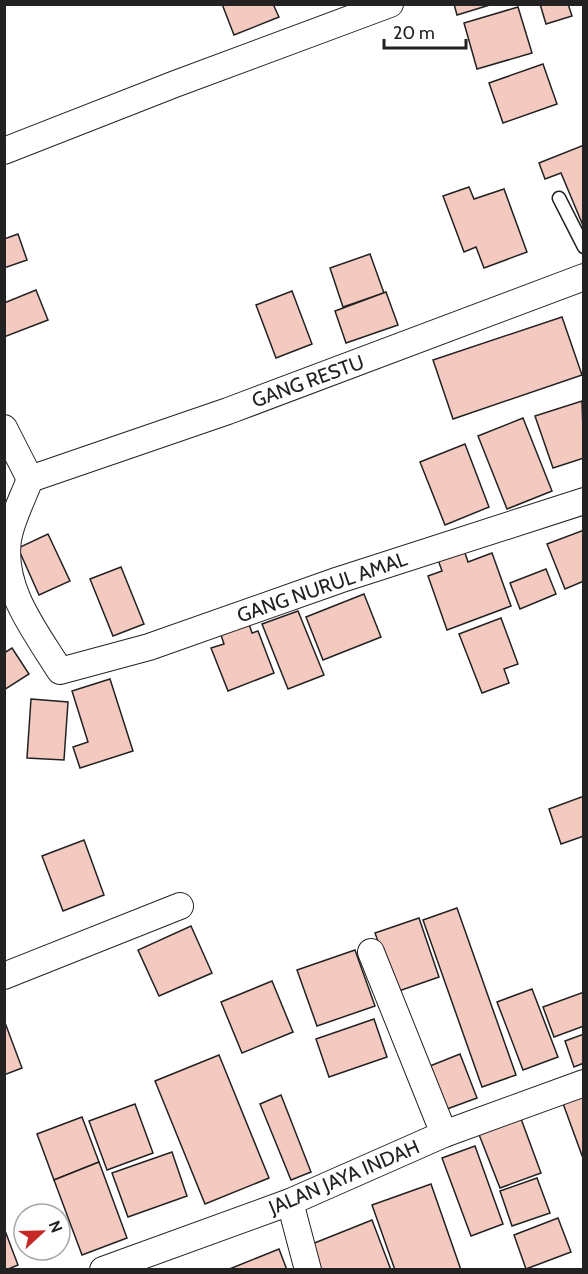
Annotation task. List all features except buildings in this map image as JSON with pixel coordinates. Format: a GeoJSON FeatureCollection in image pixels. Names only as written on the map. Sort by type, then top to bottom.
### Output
{"type":"FeatureCollection","features":[{"type":"Feature","properties":{"kind":"street"},"geometry":{"type":"LineString","coordinates":[[4,151],[390,4]]}},
{"type":"Feature","properties":{"kind":"street","name":"GANG RESTU"},"geometry":{"type":"LineString","coordinates":[[30,479],[228,411],[584,277]]}},
{"type":"Feature","properties":{"kind":"street"},"geometry":{"type":"LineString","coordinates":[[4,428],[30,479]]}},
{"type":"Feature","properties":{"kind":"street","name":"GANG NURUL AMAL"},"geometry":{"type":"LineString","coordinates":[[30,479],[8,539],[8,570],[21,607],[60,671],[149,647],[339,580],[584,501]]}},
{"type":"Feature","properties":{"kind":"street"},"geometry":{"type":"LineString","coordinates":[[4,976],[180,906]]}},
{"type":"Feature","properties":{"kind":"street"},"geometry":{"type":"LineString","coordinates":[[371,952],[444,1134]]}},
{"type":"Feature","properties":{"kind":"street","name":"JALAN JAYA INDAH"},"geometry":{"type":"LineString","coordinates":[[103,1269],[290,1202],[444,1134],[584,1083]]}},
{"type":"Feature","properties":{"kind":"street"},"geometry":{"type":"LineString","coordinates":[[290,1202],[308,1269]]}},
{"type":"Feature","properties":{"kind":"lane"},"geometry":{"type":"LineString","coordinates":[[559,198],[584,247]]}}]}
